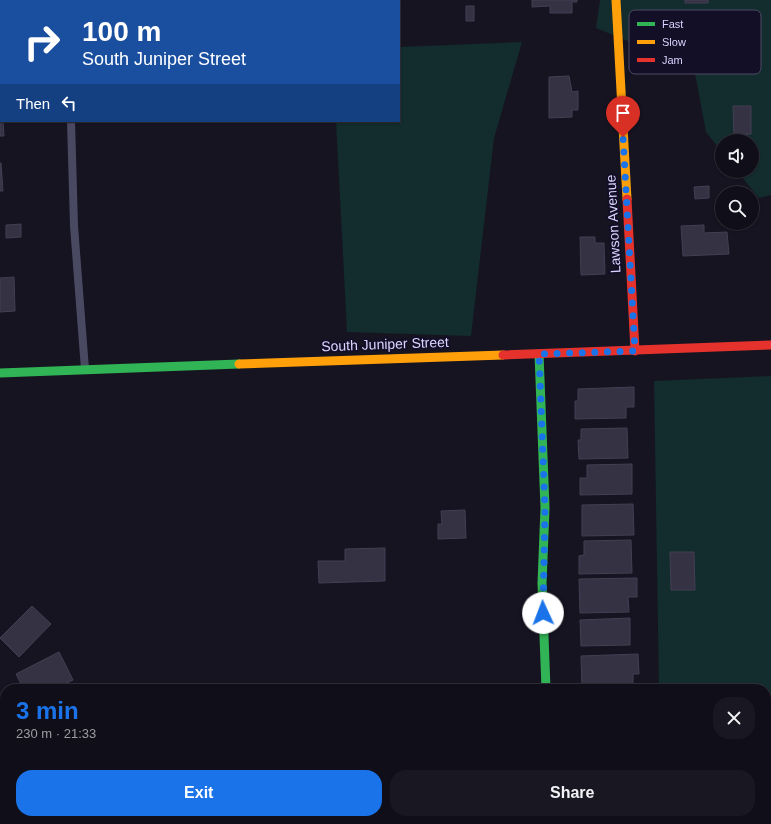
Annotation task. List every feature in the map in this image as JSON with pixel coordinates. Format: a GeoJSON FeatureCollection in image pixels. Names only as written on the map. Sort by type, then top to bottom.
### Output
{"type":"FeatureCollection","features":[{"type":"Feature","properties":{"kind":"street","name":"Lawson Avenue"},"geometry":{"type":"LineString","coordinates":[[616,0],[635,351]]}},
{"type":"Feature","properties":{"kind":"street","name":"South Juniper Street"},"geometry":{"type":"LineString","coordinates":[[0,373],[771,346]]}},
{"type":"Feature","properties":{"kind":"street"},"geometry":{"type":"LineString","coordinates":[[539,354],[545,508],[542,583],[546,684]]}},
{"type":"Feature","properties":{"kind":"lane"},"geometry":{"type":"LineString","coordinates":[[71,122],[74,226],[85,369]]}},
{"type":"Feature","properties":{"kind":"green space"},"geometry":{"type":"Polygon","coordinates":[[[600,0],[771,0],[771,195],[759,198],[759,186],[749,186],[743,178],[759,178],[759,134],[715,134],[715,143],[706,132],[695,74],[761,74],[761,10],[629,10],[629,41],[596,28],[600,0]]]}},
{"type":"Feature","properties":{"kind":"green space"},"geometry":{"type":"Polygon","coordinates":[[[522,42],[494,138],[471,336],[347,332],[336,122],[400,122],[400,47],[522,42]]]}},
{"type":"Feature","properties":{"kind":"green space"},"geometry":{"type":"Polygon","coordinates":[[[771,376],[771,684],[659,684],[654,381],[771,376]]]}},
{"type":"Feature","properties":{"kind":"building"},"geometry":{"type":"Polygon","coordinates":[[[532,0],[577,0],[577,2],[572,2],[572,13],[550,13],[550,6],[532,7],[532,0]]]}},
{"type":"Feature","properties":{"kind":"building"},"geometry":{"type":"Polygon","coordinates":[[[685,0],[708,0],[708,3],[685,3],[685,0]]]}},
{"type":"Feature","properties":{"kind":"building"},"geometry":{"type":"Polygon","coordinates":[[[466,6],[474,6],[474,21],[466,21],[466,6]]]}},
{"type":"Feature","properties":{"kind":"building"},"geometry":{"type":"Polygon","coordinates":[[[569,76],[572,92],[578,91],[578,110],[572,110],[572,117],[549,118],[549,77],[569,76]]]}},
{"type":"Feature","properties":{"kind":"building"},"geometry":{"type":"Polygon","coordinates":[[[733,106],[751,106],[751,134],[734,134],[733,106]]]}},
{"type":"Feature","properties":{"kind":"building"},"geometry":{"type":"Polygon","coordinates":[[[0,122],[3,122],[4,136],[0,136],[0,122]]]}},
{"type":"Feature","properties":{"kind":"building"},"geometry":{"type":"Polygon","coordinates":[[[1,163],[3,191],[0,191],[1,163]]]}},
{"type":"Feature","properties":{"kind":"building"},"geometry":{"type":"Polygon","coordinates":[[[709,186],[709,198],[695,199],[694,187],[709,186]]]}},
{"type":"Feature","properties":{"kind":"building"},"geometry":{"type":"Polygon","coordinates":[[[21,224],[21,237],[6,238],[6,225],[21,224]]]}},
{"type":"Feature","properties":{"kind":"building"},"geometry":{"type":"Polygon","coordinates":[[[704,225],[704,233],[727,232],[729,254],[683,256],[681,226],[704,225]]]}},
{"type":"Feature","properties":{"kind":"building"},"geometry":{"type":"Polygon","coordinates":[[[580,237],[595,237],[595,243],[604,243],[605,274],[581,275],[580,237]]]}},
{"type":"Feature","properties":{"kind":"building"},"geometry":{"type":"Polygon","coordinates":[[[14,277],[15,311],[0,312],[0,278],[14,277]]]}},
{"type":"Feature","properties":{"kind":"building"},"geometry":{"type":"Polygon","coordinates":[[[634,387],[634,407],[626,407],[626,418],[575,419],[575,401],[578,401],[578,389],[634,387]]]}},
{"type":"Feature","properties":{"kind":"building"},"geometry":{"type":"Polygon","coordinates":[[[627,428],[628,458],[579,459],[578,440],[581,440],[581,429],[627,428]]]}},
{"type":"Feature","properties":{"kind":"building"},"geometry":{"type":"Polygon","coordinates":[[[632,464],[632,494],[580,495],[580,478],[587,478],[587,465],[632,464]]]}},
{"type":"Feature","properties":{"kind":"building"},"geometry":{"type":"Polygon","coordinates":[[[633,504],[634,535],[582,536],[582,505],[633,504]]]}},
{"type":"Feature","properties":{"kind":"building"},"geometry":{"type":"Polygon","coordinates":[[[465,510],[466,538],[438,539],[438,524],[442,524],[441,511],[465,510]]]}},
{"type":"Feature","properties":{"kind":"building"},"geometry":{"type":"Polygon","coordinates":[[[631,540],[632,573],[579,574],[579,556],[584,555],[584,541],[631,540]]]}},
{"type":"Feature","properties":{"kind":"building"},"geometry":{"type":"Polygon","coordinates":[[[385,548],[385,581],[319,583],[318,561],[345,561],[345,549],[385,548]]]}},
{"type":"Feature","properties":{"kind":"building"},"geometry":{"type":"Polygon","coordinates":[[[670,552],[694,552],[695,590],[671,590],[670,552]]]}},
{"type":"Feature","properties":{"kind":"building"},"geometry":{"type":"Polygon","coordinates":[[[637,578],[637,597],[628,597],[629,612],[580,613],[579,579],[637,578]]]}},
{"type":"Feature","properties":{"kind":"building"},"geometry":{"type":"Polygon","coordinates":[[[32,606],[51,624],[19,657],[0,638],[32,606]]]}},
{"type":"Feature","properties":{"kind":"building"},"geometry":{"type":"Polygon","coordinates":[[[630,618],[630,645],[581,646],[580,620],[630,618]]]}},
{"type":"Feature","properties":{"kind":"building"},"geometry":{"type":"Polygon","coordinates":[[[59,652],[73,680],[65,684],[21,684],[16,674],[59,652]]]}},
{"type":"Feature","properties":{"kind":"building"},"geometry":{"type":"Polygon","coordinates":[[[638,654],[639,674],[633,674],[633,684],[582,684],[581,656],[638,654]]]}},
{"type":"Feature","properties":{"kind":"traffic: fast"},"geometry":{"type":"LineString","coordinates":[[539,354],[545,508],[542,583],[546,684]]}},
{"type":"Feature","properties":{"kind":"traffic: fast"},"geometry":{"type":"LineString","coordinates":[[0,373],[239,364]]}},
{"type":"Feature","properties":{"kind":"traffic: slow"},"geometry":{"type":"LineString","coordinates":[[616,0],[627,199]]}},
{"type":"Feature","properties":{"kind":"traffic: slow"},"geometry":{"type":"LineString","coordinates":[[239,364],[503,355]]}},
{"type":"Feature","properties":{"kind":"traffic: jam"},"geometry":{"type":"LineString","coordinates":[[627,199],[635,351]]}},
{"type":"Feature","properties":{"kind":"traffic: jam"},"geometry":{"type":"LineString","coordinates":[[503,355],[771,345]]}},
{"type":"Feature","properties":{"kind":"route"},"geometry":{"type":"LineString","coordinates":[[543,613],[542,583],[545,508],[539,354],[635,351],[631,304],[623,137]]}}]}
